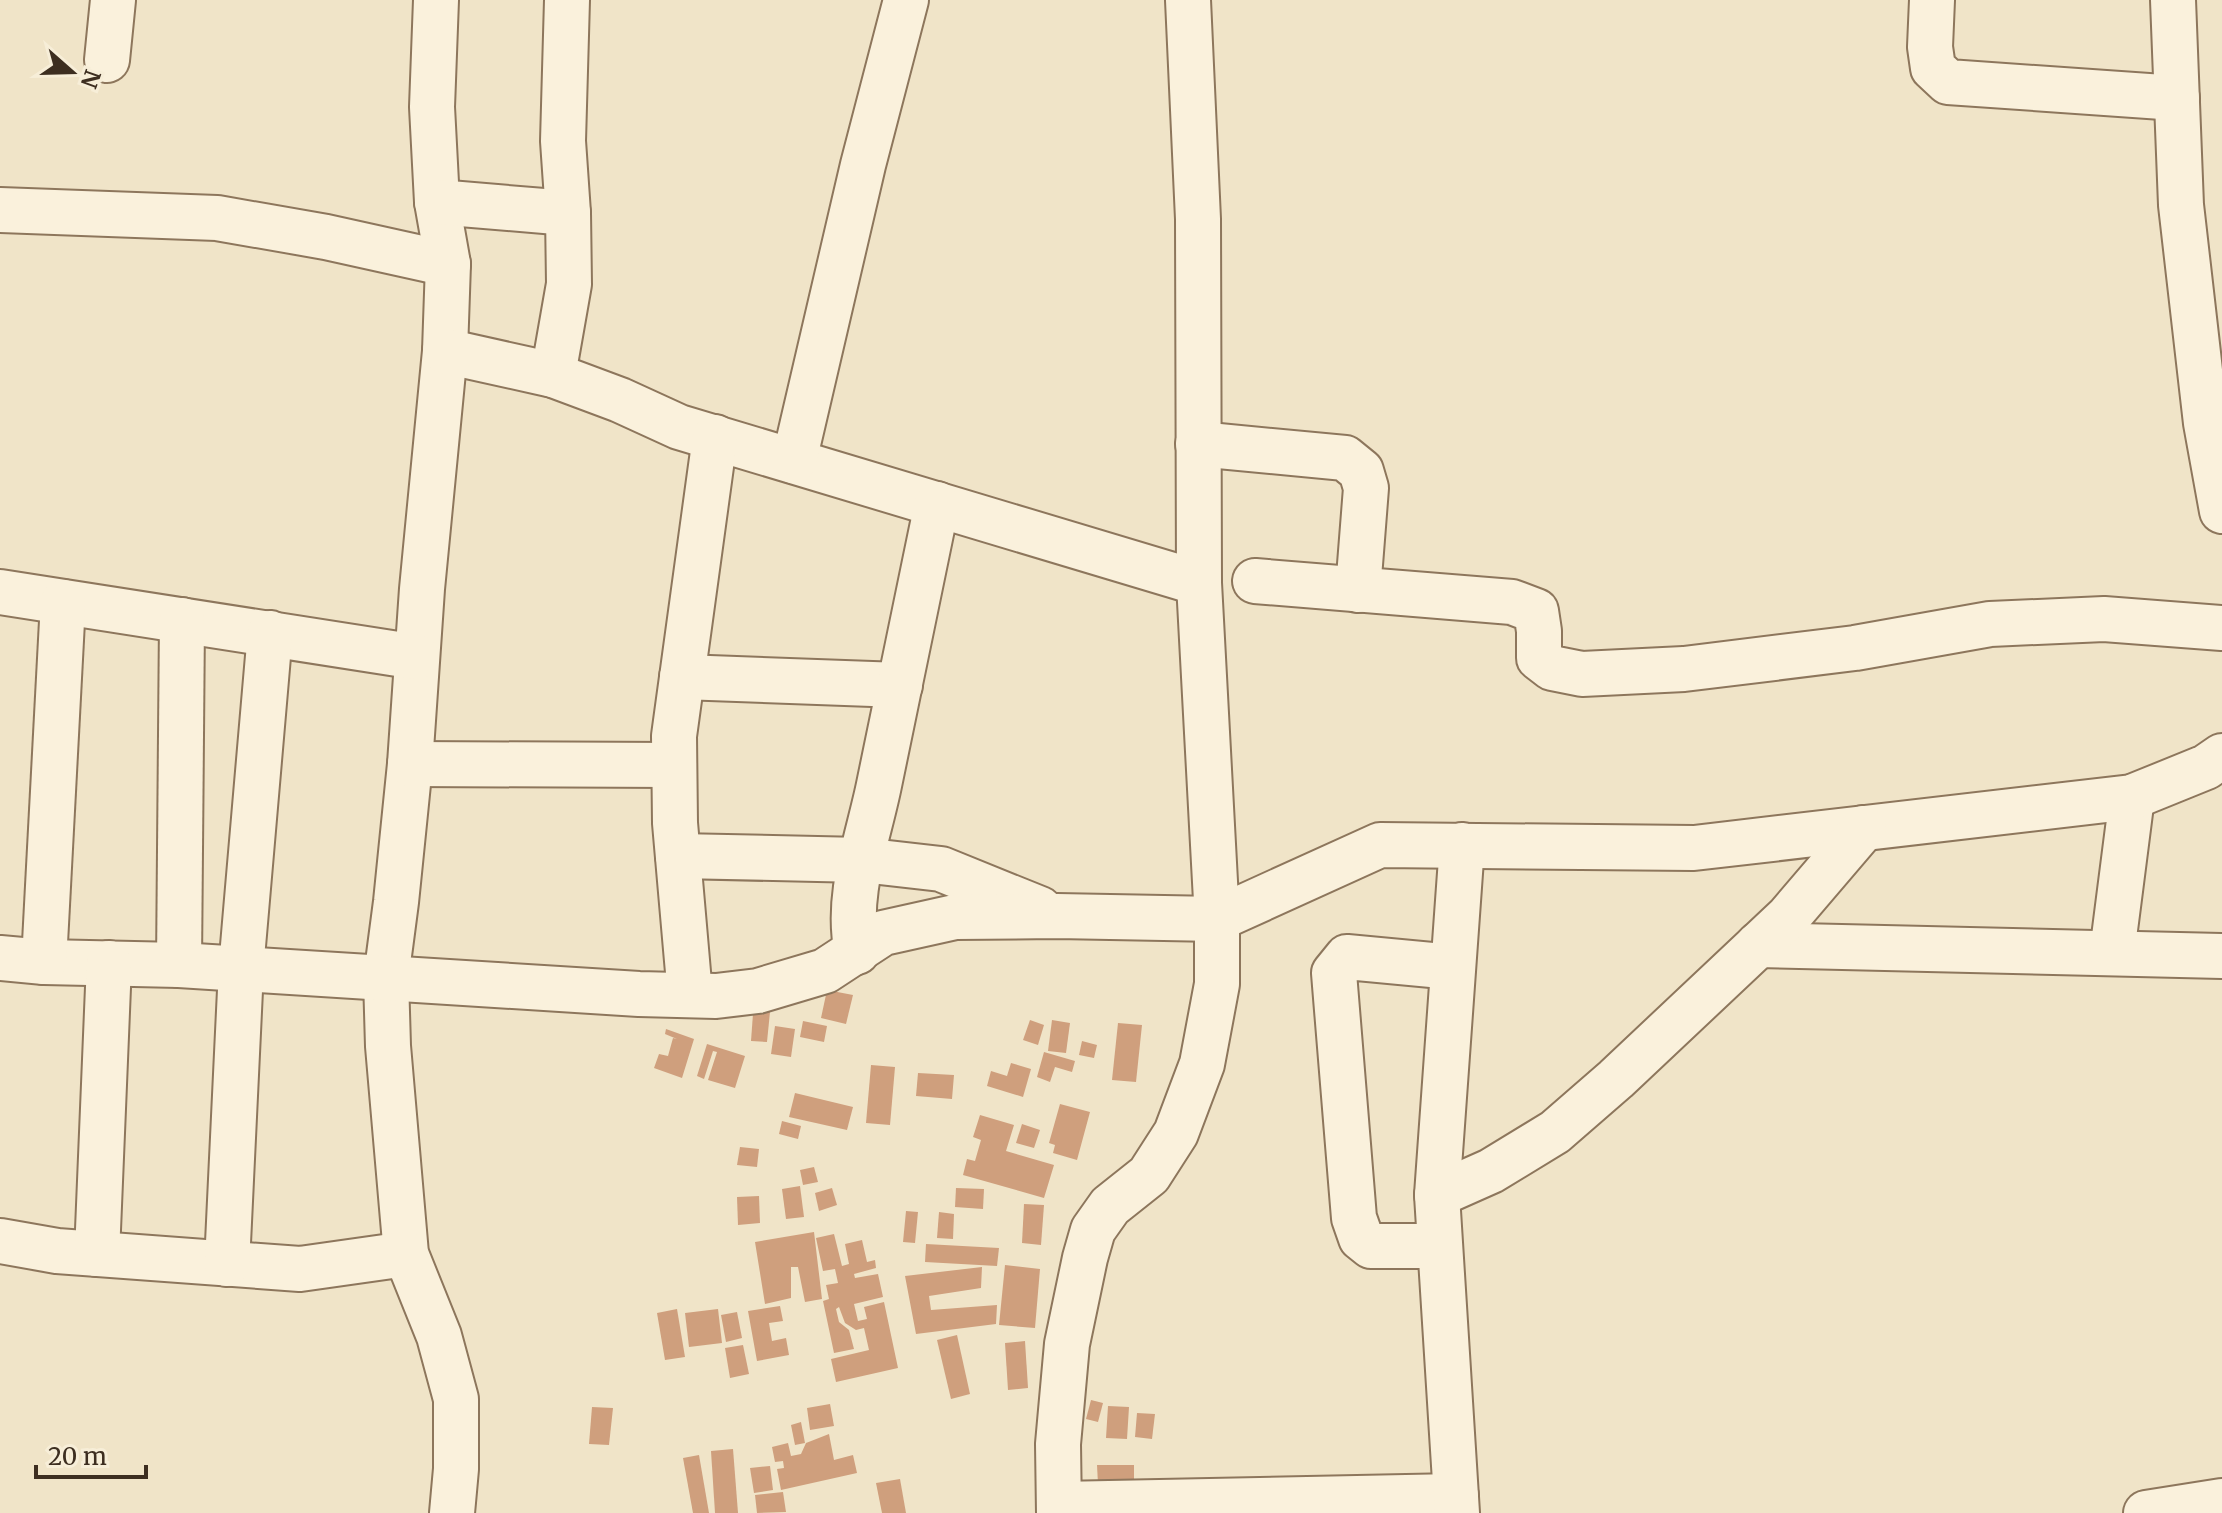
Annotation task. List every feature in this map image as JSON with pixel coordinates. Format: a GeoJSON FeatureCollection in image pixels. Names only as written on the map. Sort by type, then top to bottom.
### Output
{"type":"FeatureCollection","features":[{"type":"Feature","properties":{"kind":"street"},"geometry":{"type":"LineString","coordinates":[[107,60],[113,0]]}},
{"type":"Feature","properties":{"kind":"street"},"geometry":{"type":"LineString","coordinates":[[436,0],[432,107],[437,202],[448,264],[445,351],[410,764],[386,978],[388,1046],[406,1254],[439,1336],[456,1399],[456,1469],[452,1513]]}},
{"type":"Feature","properties":{"kind":"street"},"geometry":{"type":"LineString","coordinates":[[553,375],[569,284],[563,141],[567,0]]}},
{"type":"Feature","properties":{"kind":"street"},"geometry":{"type":"LineString","coordinates":[[794,461],[863,165],[906,0]]}},
{"type":"Feature","properties":{"kind":"street"},"geometry":{"type":"LineString","coordinates":[[1188,0],[1198,219],[1199,583],[1217,919],[1217,984],[1202,1064],[1176,1133],[1149,1175],[1110,1206],[1093,1230],[1067,1344],[1058,1444],[1059,1508],[1457,1504],[1437,1195],[1462,845]]}},
{"type":"Feature","properties":{"kind":"street"},"geometry":{"type":"LineString","coordinates":[[1932,0],[1930,47],[1933,68],[1948,82],[2177,98]]}},
{"type":"Feature","properties":{"kind":"street"},"geometry":{"type":"LineString","coordinates":[[2173,0],[2181,205],[2206,423],[2222,511]]}},
{"type":"Feature","properties":{"kind":"street"},"geometry":{"type":"LineString","coordinates":[[437,202],[568,213]]}},
{"type":"Feature","properties":{"kind":"street"},"geometry":{"type":"LineString","coordinates":[[0,210],[217,218],[326,237],[448,264]]}},
{"type":"Feature","properties":{"kind":"street"},"geometry":{"type":"LineString","coordinates":[[445,351],[553,375],[620,400],[679,427],[1199,583]]}},
{"type":"Feature","properties":{"kind":"street"},"geometry":{"type":"LineString","coordinates":[[690,995],[678,856],[674,736],[715,437]]}},
{"type":"Feature","properties":{"kind":"street"},"geometry":{"type":"LineString","coordinates":[[1198,444],[1345,458],[1361,471],[1366,488],[1358,590]]}},
{"type":"Feature","properties":{"kind":"street"},"geometry":{"type":"LineString","coordinates":[[857,952],[852,931],[855,885],[937,504]]}},
{"type":"Feature","properties":{"kind":"street"},"geometry":{"type":"LineString","coordinates":[[1255,581],[1512,602],[1536,611],[1539,658],[1552,668],[1582,674],[1684,669],[1855,648],[1990,624],[2104,619],[2222,628]]}},
{"type":"Feature","properties":{"kind":"street"},"geometry":{"type":"LineString","coordinates":[[0,592],[417,657]]}},
{"type":"Feature","properties":{"kind":"street"},"geometry":{"type":"LineString","coordinates":[[44,962],[63,602]]}},
{"type":"Feature","properties":{"kind":"street"},"geometry":{"type":"LineString","coordinates":[[179,965],[182,620]]}},
{"type":"Feature","properties":{"kind":"street"},"geometry":{"type":"LineString","coordinates":[[227,1264],[241,969],[270,633]]}},
{"type":"Feature","properties":{"kind":"street"},"geometry":{"type":"LineString","coordinates":[[682,677],[900,685]]}},
{"type":"Feature","properties":{"kind":"street"},"geometry":{"type":"LineString","coordinates":[[0,958],[179,965],[639,994],[716,996],[758,991],[825,971],[883,933],[955,917],[1217,919],[1380,845],[1694,848],[2132,797],[2206,767],[2222,756]]}},
{"type":"Feature","properties":{"kind":"street"},"geometry":{"type":"LineString","coordinates":[[410,764],[674,765]]}},
{"type":"Feature","properties":{"kind":"street"},"geometry":{"type":"LineString","coordinates":[[2112,953],[2132,797]]}},
{"type":"Feature","properties":{"kind":"street"},"geometry":{"type":"LineString","coordinates":[[1437,1195],[1491,1171],[1555,1132],[1616,1079],[1788,917],[1864,828]]}},
{"type":"Feature","properties":{"kind":"street"},"geometry":{"type":"LineString","coordinates":[[678,856],[862,860],[941,869],[1057,916]]}},
{"type":"Feature","properties":{"kind":"street"},"geometry":{"type":"LineString","coordinates":[[1758,945],[2222,956]]}},
{"type":"Feature","properties":{"kind":"street"},"geometry":{"type":"LineString","coordinates":[[1439,1246],[1371,1246],[1361,1238],[1354,1218],[1334,973],[1347,957],[1453,967]]}},
{"type":"Feature","properties":{"kind":"street"},"geometry":{"type":"LineString","coordinates":[[97,1254],[109,963]]}},
{"type":"Feature","properties":{"kind":"street"},"geometry":{"type":"LineString","coordinates":[[0,1241],[57,1251],[300,1269],[406,1254]]}},
{"type":"Feature","properties":{"kind":"street"},"geometry":{"type":"LineString","coordinates":[[2146,1513],[2222,1501]]}},
{"type":"Feature","properties":{"kind":"building"},"geometry":{"type":"Polygon","coordinates":[[[827,990],[853,995],[846,1024],[821,1018],[827,990]]]}},
{"type":"Feature","properties":{"kind":"building"},"geometry":{"type":"Polygon","coordinates":[[[754,1000],[771,1002],[767,1042],[751,1041],[754,1000]]]}},
{"type":"Feature","properties":{"kind":"building"},"geometry":{"type":"Polygon","coordinates":[[[1030,1020],[1044,1025],[1038,1045],[1023,1040],[1030,1020]]]}},
{"type":"Feature","properties":{"kind":"building"},"geometry":{"type":"Polygon","coordinates":[[[1052,1020],[1070,1023],[1066,1053],[1048,1051],[1052,1020]]]}},
{"type":"Feature","properties":{"kind":"building"},"geometry":{"type":"Polygon","coordinates":[[[803,1021],[827,1026],[824,1042],[800,1037],[803,1021]]]}},
{"type":"Feature","properties":{"kind":"building"},"geometry":{"type":"Polygon","coordinates":[[[1118,1023],[1142,1025],[1136,1082],[1112,1080],[1118,1023]]]}},
{"type":"Feature","properties":{"kind":"building"},"geometry":{"type":"Polygon","coordinates":[[[775,1026],[795,1029],[791,1057],[771,1054],[775,1026]]]}},
{"type":"Feature","properties":{"kind":"building"},"geometry":{"type":"Polygon","coordinates":[[[666,1029],[694,1039],[682,1078],[654,1068],[659,1054],[668,1056],[673,1038],[677,1039],[665,1034],[666,1029]]]}},
{"type":"Feature","properties":{"kind":"building"},"geometry":{"type":"Polygon","coordinates":[[[1082,1041],[1097,1045],[1094,1058],[1079,1055],[1082,1041]]]}},
{"type":"Feature","properties":{"kind":"building"},"geometry":{"type":"Polygon","coordinates":[[[707,1044],[745,1056],[735,1088],[708,1080],[717,1052],[713,1051],[704,1079],[697,1076],[707,1044]]]}},
{"type":"Feature","properties":{"kind":"building"},"geometry":{"type":"Polygon","coordinates":[[[1044,1052],[1075,1061],[1072,1072],[1055,1067],[1050,1082],[1037,1077],[1044,1052]]]}},
{"type":"Feature","properties":{"kind":"building"},"geometry":{"type":"Polygon","coordinates":[[[1011,1063],[1031,1069],[1023,1097],[987,1086],[991,1071],[1007,1076],[1011,1063]]]}},
{"type":"Feature","properties":{"kind":"building"},"geometry":{"type":"Polygon","coordinates":[[[871,1065],[895,1067],[890,1125],[866,1123],[871,1065]]]}},
{"type":"Feature","properties":{"kind":"building"},"geometry":{"type":"Polygon","coordinates":[[[918,1073],[954,1075],[952,1099],[916,1096],[918,1073]]]}},
{"type":"Feature","properties":{"kind":"building"},"geometry":{"type":"Polygon","coordinates":[[[795,1093],[853,1107],[847,1130],[789,1117],[795,1093]]]}},
{"type":"Feature","properties":{"kind":"building"},"geometry":{"type":"Polygon","coordinates":[[[1060,1104],[1090,1112],[1077,1160],[1053,1153],[1055,1145],[1049,1143],[1060,1104]]]}},
{"type":"Feature","properties":{"kind":"building"},"geometry":{"type":"Polygon","coordinates":[[[980,1115],[1014,1125],[1006,1151],[1054,1165],[1044,1198],[963,1175],[967,1159],[975,1161],[981,1140],[973,1137],[980,1115]]]}},
{"type":"Feature","properties":{"kind":"building"},"geometry":{"type":"Polygon","coordinates":[[[782,1121],[801,1126],[798,1139],[779,1134],[782,1121]]]}},
{"type":"Feature","properties":{"kind":"building"},"geometry":{"type":"Polygon","coordinates":[[[1022,1124],[1040,1130],[1034,1148],[1016,1143],[1022,1124]]]}},
{"type":"Feature","properties":{"kind":"building"},"geometry":{"type":"Polygon","coordinates":[[[740,1147],[759,1149],[757,1167],[737,1165],[740,1147]]]}},
{"type":"Feature","properties":{"kind":"building"},"geometry":{"type":"Polygon","coordinates":[[[814,1167],[818,1182],[803,1185],[800,1170],[814,1167]]]}},
{"type":"Feature","properties":{"kind":"building"},"geometry":{"type":"Polygon","coordinates":[[[800,1186],[804,1217],[786,1219],[782,1189],[800,1186]]]}},
{"type":"Feature","properties":{"kind":"building"},"geometry":{"type":"Polygon","coordinates":[[[832,1188],[837,1205],[819,1211],[815,1193],[832,1188]]]}},
{"type":"Feature","properties":{"kind":"building"},"geometry":{"type":"Polygon","coordinates":[[[956,1188],[984,1189],[983,1209],[955,1207],[956,1188]]]}},
{"type":"Feature","properties":{"kind":"building"},"geometry":{"type":"Polygon","coordinates":[[[759,1196],[760,1223],[738,1225],[737,1197],[759,1196]]]}},
{"type":"Feature","properties":{"kind":"building"},"geometry":{"type":"Polygon","coordinates":[[[1024,1204],[1044,1205],[1041,1245],[1022,1243],[1024,1204]]]}},
{"type":"Feature","properties":{"kind":"building"},"geometry":{"type":"Polygon","coordinates":[[[906,1211],[918,1212],[915,1243],[903,1242],[906,1211]]]}},
{"type":"Feature","properties":{"kind":"building"},"geometry":{"type":"Polygon","coordinates":[[[939,1212],[954,1214],[953,1239],[937,1238],[939,1212]]]}},
{"type":"Feature","properties":{"kind":"building"},"geometry":{"type":"Polygon","coordinates":[[[814,1232],[822,1299],[805,1302],[798,1267],[791,1267],[791,1298],[765,1304],[755,1242],[814,1232]]]}},
{"type":"Feature","properties":{"kind":"building"},"geometry":{"type":"Polygon","coordinates":[[[834,1234],[842,1266],[849,1264],[845,1244],[862,1240],[867,1262],[875,1260],[876,1268],[854,1274],[855,1278],[878,1274],[883,1297],[854,1304],[858,1321],[867,1319],[864,1307],[884,1302],[898,1368],[836,1382],[831,1359],[869,1350],[864,1328],[856,1330],[845,1323],[839,1307],[836,1309],[839,1322],[849,1330],[854,1349],[834,1353],[823,1301],[829,1299],[826,1285],[838,1283],[835,1269],[823,1271],[816,1238],[834,1234]]]}},
{"type":"Feature","properties":{"kind":"building"},"geometry":{"type":"Polygon","coordinates":[[[926,1244],[999,1248],[997,1266],[925,1262],[926,1244]]]}},
{"type":"Feature","properties":{"kind":"building"},"geometry":{"type":"Polygon","coordinates":[[[1005,1265],[1040,1269],[1035,1328],[999,1325],[1005,1265]]]}},
{"type":"Feature","properties":{"kind":"building"},"geometry":{"type":"Polygon","coordinates":[[[982,1267],[981,1288],[929,1296],[931,1310],[997,1305],[996,1324],[916,1334],[905,1276],[982,1267]]]}},
{"type":"Feature","properties":{"kind":"building"},"geometry":{"type":"Polygon","coordinates":[[[780,1306],[783,1321],[769,1323],[772,1341],[786,1338],[789,1355],[757,1361],[748,1311],[780,1306]]]}},
{"type":"Feature","properties":{"kind":"building"},"geometry":{"type":"Polygon","coordinates":[[[677,1309],[685,1357],[665,1360],[657,1313],[677,1309]]]}},
{"type":"Feature","properties":{"kind":"building"},"geometry":{"type":"Polygon","coordinates":[[[718,1309],[722,1343],[689,1347],[685,1313],[718,1309]]]}},
{"type":"Feature","properties":{"kind":"building"},"geometry":{"type":"Polygon","coordinates":[[[737,1312],[742,1338],[726,1342],[721,1315],[737,1312]]]}},
{"type":"Feature","properties":{"kind":"building"},"geometry":{"type":"Polygon","coordinates":[[[957,1335],[970,1394],[951,1399],[937,1340],[957,1335]]]}},
{"type":"Feature","properties":{"kind":"building"},"geometry":{"type":"Polygon","coordinates":[[[1025,1341],[1028,1388],[1008,1390],[1005,1343],[1025,1341]]]}},
{"type":"Feature","properties":{"kind":"building"},"geometry":{"type":"Polygon","coordinates":[[[743,1345],[749,1374],[730,1378],[725,1348],[743,1345]]]}},
{"type":"Feature","properties":{"kind":"building"},"geometry":{"type":"Polygon","coordinates":[[[1091,1400],[1103,1403],[1098,1422],[1086,1419],[1091,1400]]]}},
{"type":"Feature","properties":{"kind":"building"},"geometry":{"type":"Polygon","coordinates":[[[830,1404],[834,1426],[810,1430],[807,1408],[830,1404]]]}},
{"type":"Feature","properties":{"kind":"building"},"geometry":{"type":"Polygon","coordinates":[[[1108,1406],[1129,1407],[1127,1439],[1106,1438],[1108,1406]]]}},
{"type":"Feature","properties":{"kind":"building"},"geometry":{"type":"Polygon","coordinates":[[[592,1407],[613,1408],[609,1445],[589,1444],[592,1407]]]}},
{"type":"Feature","properties":{"kind":"building"},"geometry":{"type":"Polygon","coordinates":[[[1137,1413],[1155,1414],[1152,1439],[1135,1437],[1137,1413]]]}},
{"type":"Feature","properties":{"kind":"building"},"geometry":{"type":"Polygon","coordinates":[[[801,1422],[805,1443],[795,1445],[791,1425],[801,1422]]]}},
{"type":"Feature","properties":{"kind":"building"},"geometry":{"type":"Polygon","coordinates":[[[829,1434],[834,1460],[853,1455],[857,1473],[781,1490],[777,1469],[784,1468],[783,1461],[775,1462],[772,1447],[788,1443],[791,1456],[801,1454],[806,1443],[829,1434]]]}},
{"type":"Feature","properties":{"kind":"building"},"geometry":{"type":"Polygon","coordinates":[[[733,1449],[738,1513],[715,1513],[711,1451],[733,1449]]]}},
{"type":"Feature","properties":{"kind":"building"},"geometry":{"type":"Polygon","coordinates":[[[699,1455],[709,1513],[693,1513],[683,1458],[699,1455]]]}},
{"type":"Feature","properties":{"kind":"building"},"geometry":{"type":"Polygon","coordinates":[[[1097,1465],[1134,1465],[1134,1484],[1098,1484],[1097,1465]]]}},
{"type":"Feature","properties":{"kind":"building"},"geometry":{"type":"Polygon","coordinates":[[[770,1466],[773,1490],[754,1493],[750,1468],[770,1466]]]}},
{"type":"Feature","properties":{"kind":"building"},"geometry":{"type":"Polygon","coordinates":[[[900,1479],[906,1513],[882,1513],[876,1483],[900,1479]]]}},
{"type":"Feature","properties":{"kind":"building"},"geometry":{"type":"Polygon","coordinates":[[[783,1492],[786,1512],[757,1513],[755,1495],[783,1492]]]}}]}
